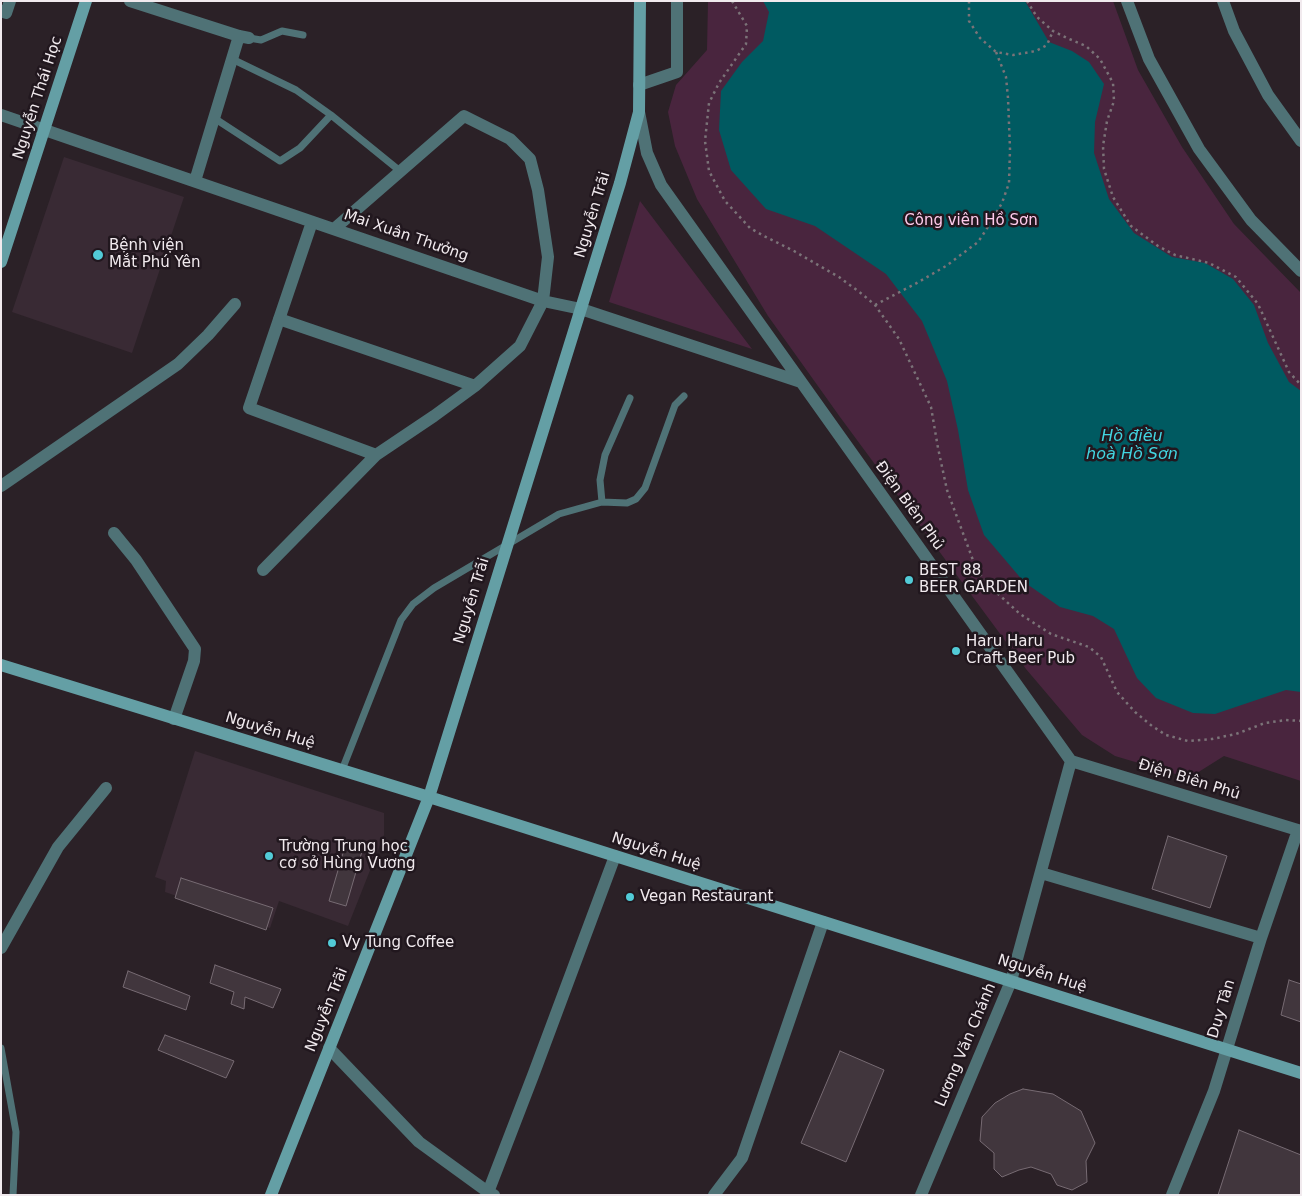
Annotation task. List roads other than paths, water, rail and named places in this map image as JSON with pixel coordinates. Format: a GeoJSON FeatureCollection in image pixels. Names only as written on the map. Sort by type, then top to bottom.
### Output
{"type":"FeatureCollection","features":[{"type":"Feature","properties":{"kind":"street"},"geometry":{"type":"LineString","coordinates":[[1,11],[6,13],[10,1]]}},
{"type":"Feature","properties":{"kind":"street","name":"Nguyễn Thái Học"},"geometry":{"type":"LineString","coordinates":[[1,262],[6,234],[44,130],[86,1]]}},
{"type":"Feature","properties":{"kind":"street"},"geometry":{"type":"LineString","coordinates":[[130,1],[244,37],[232,59],[195,181]]}},
{"type":"Feature","properties":{"kind":"street","name":"Nguyễn Trãi"},"geometry":{"type":"LineString","coordinates":[[271,1195],[429,797],[620,183],[639,112],[640,1]]}},
{"type":"Feature","properties":{"kind":"street"},"geometry":{"type":"LineString","coordinates":[[639,85],[677,72],[677,1]]}},
{"type":"Feature","properties":{"kind":"street"},"geometry":{"type":"LineString","coordinates":[[1127,1],[1149,59],[1200,149],[1251,220],[1301,271]]}},
{"type":"Feature","properties":{"kind":"street"},"geometry":{"type":"LineString","coordinates":[[1223,1],[1234,32],[1268,95],[1301,141]]}},
{"type":"Feature","properties":{"kind":"street","name":"Điện Biên Phủ"},"geometry":{"type":"LineString","coordinates":[[639,112],[647,152],[661,185],[1072,760],[1299,831]]}},
{"type":"Feature","properties":{"kind":"street","name":"Mai Xuân Thưởng"},"geometry":{"type":"LineString","coordinates":[[1,115],[543,300],[580,309],[801,382]]}},
{"type":"Feature","properties":{"kind":"street"},"geometry":{"type":"LineString","coordinates":[[263,570],[376,455],[475,386],[520,346],[543,300],[548,257],[538,190],[530,159],[510,139],[464,116],[334,229]]}},
{"type":"Feature","properties":{"kind":"street"},"geometry":{"type":"LineString","coordinates":[[312,222],[249,408],[376,455]]}},
{"type":"Feature","properties":{"kind":"street"},"geometry":{"type":"LineString","coordinates":[[1,486],[178,364],[235,304]]}},
{"type":"Feature","properties":{"kind":"street"},"geometry":{"type":"LineString","coordinates":[[279,319],[475,386]]}},
{"type":"Feature","properties":{"kind":"street"},"geometry":{"type":"LineString","coordinates":[[114,533],[136,560],[195,649],[194,661],[174,718]]}},
{"type":"Feature","properties":{"kind":"street","name":"Nguyễn Huệ"},"geometry":{"type":"LineString","coordinates":[[1,664],[429,797],[1301,1073]]}},
{"type":"Feature","properties":{"kind":"street","name":"Lương Văn Chánh"},"geometry":{"type":"LineString","coordinates":[[921,1195],[1011,981],[1072,760]]}},
{"type":"Feature","properties":{"kind":"street"},"geometry":{"type":"LineString","coordinates":[[1,948],[58,848],[106,788]]}},
{"type":"Feature","properties":{"kind":"street","name":"Duy Tân"},"geometry":{"type":"LineString","coordinates":[[1172,1195],[1214,1091],[1261,938],[1299,831]]}},
{"type":"Feature","properties":{"kind":"street"},"geometry":{"type":"LineString","coordinates":[[329,1048],[419,1142],[489,1194],[615,856]]}},
{"type":"Feature","properties":{"kind":"street"},"geometry":{"type":"LineString","coordinates":[[1041,873],[1261,938]]}},
{"type":"Feature","properties":{"kind":"street"},"geometry":{"type":"LineString","coordinates":[[714,1195],[742,1158],[823,922]]}},
{"type":"Feature","properties":{"kind":"lane"},"geometry":{"type":"LineString","coordinates":[[244,37],[261,40],[282,31],[303,34]]}},
{"type":"Feature","properties":{"kind":"lane"},"geometry":{"type":"LineString","coordinates":[[232,59],[296,90],[331,115],[400,172]]}},
{"type":"Feature","properties":{"kind":"lane"},"geometry":{"type":"LineString","coordinates":[[214,118],[280,161],[300,148],[331,115]]}},
{"type":"Feature","properties":{"kind":"lane"},"geometry":{"type":"LineString","coordinates":[[342,770],[401,620],[413,604],[434,588],[559,514],[602,502],[627,503],[636,499],[645,488],[675,405],[684,396]]}},
{"type":"Feature","properties":{"kind":"lane"},"geometry":{"type":"LineString","coordinates":[[602,502],[600,480],[604,456],[630,398]]}},
{"type":"Feature","properties":{"kind":"lane"},"geometry":{"type":"LineString","coordinates":[[1,1048],[16,1132],[13,1195]]}},
{"type":"Feature","properties":{"kind":"water","name":"Hồ điều hoà Hồ Sơn"},"geometry":{"type":"Polygon","coordinates":[[[763,1],[1025,1],[1049,42],[1072,51],[1089,62],[1104,84],[1095,122],[1094,153],[1109,199],[1134,233],[1172,257],[1205,263],[1233,279],[1254,305],[1268,343],[1289,382],[1301,391],[1301,692],[1286,690],[1215,714],[1193,713],[1156,698],[1137,678],[1114,629],[1093,616],[1060,607],[1024,582],[984,535],[968,490],[958,430],[947,381],[922,321],[886,274],[815,226],[766,209],[731,170],[719,130],[721,91],[742,62],[763,41],[769,12],[763,1]]]}},
{"type":"Feature","properties":{"kind":"place","name":"Bệnh viện Mắt Phú Yên"},"geometry":{"type":"Point","coordinates":[98,255]}},
{"type":"Feature","properties":{"kind":"place","name":"BEST 88 BEER GARDEN"},"geometry":{"type":"Point","coordinates":[909,580]}},
{"type":"Feature","properties":{"kind":"place","name":"Haru Haru Craft Beer Pub"},"geometry":{"type":"Point","coordinates":[956,651]}},
{"type":"Feature","properties":{"kind":"place","name":"Trường Trung học cơ sở Hùng Vương"},"geometry":{"type":"Point","coordinates":[269,856]}},
{"type":"Feature","properties":{"kind":"place","name":"Vegan Restaurant"},"geometry":{"type":"Point","coordinates":[630,897]}},
{"type":"Feature","properties":{"kind":"place","name":"Vy Tung Coffee"},"geometry":{"type":"Point","coordinates":[332,943]}},
{"type":"Feature","properties":{"kind":"park label","name":"Công viên Hồ Sơn"},"geometry":{"type":"Point","coordinates":[971,221]}}]}
